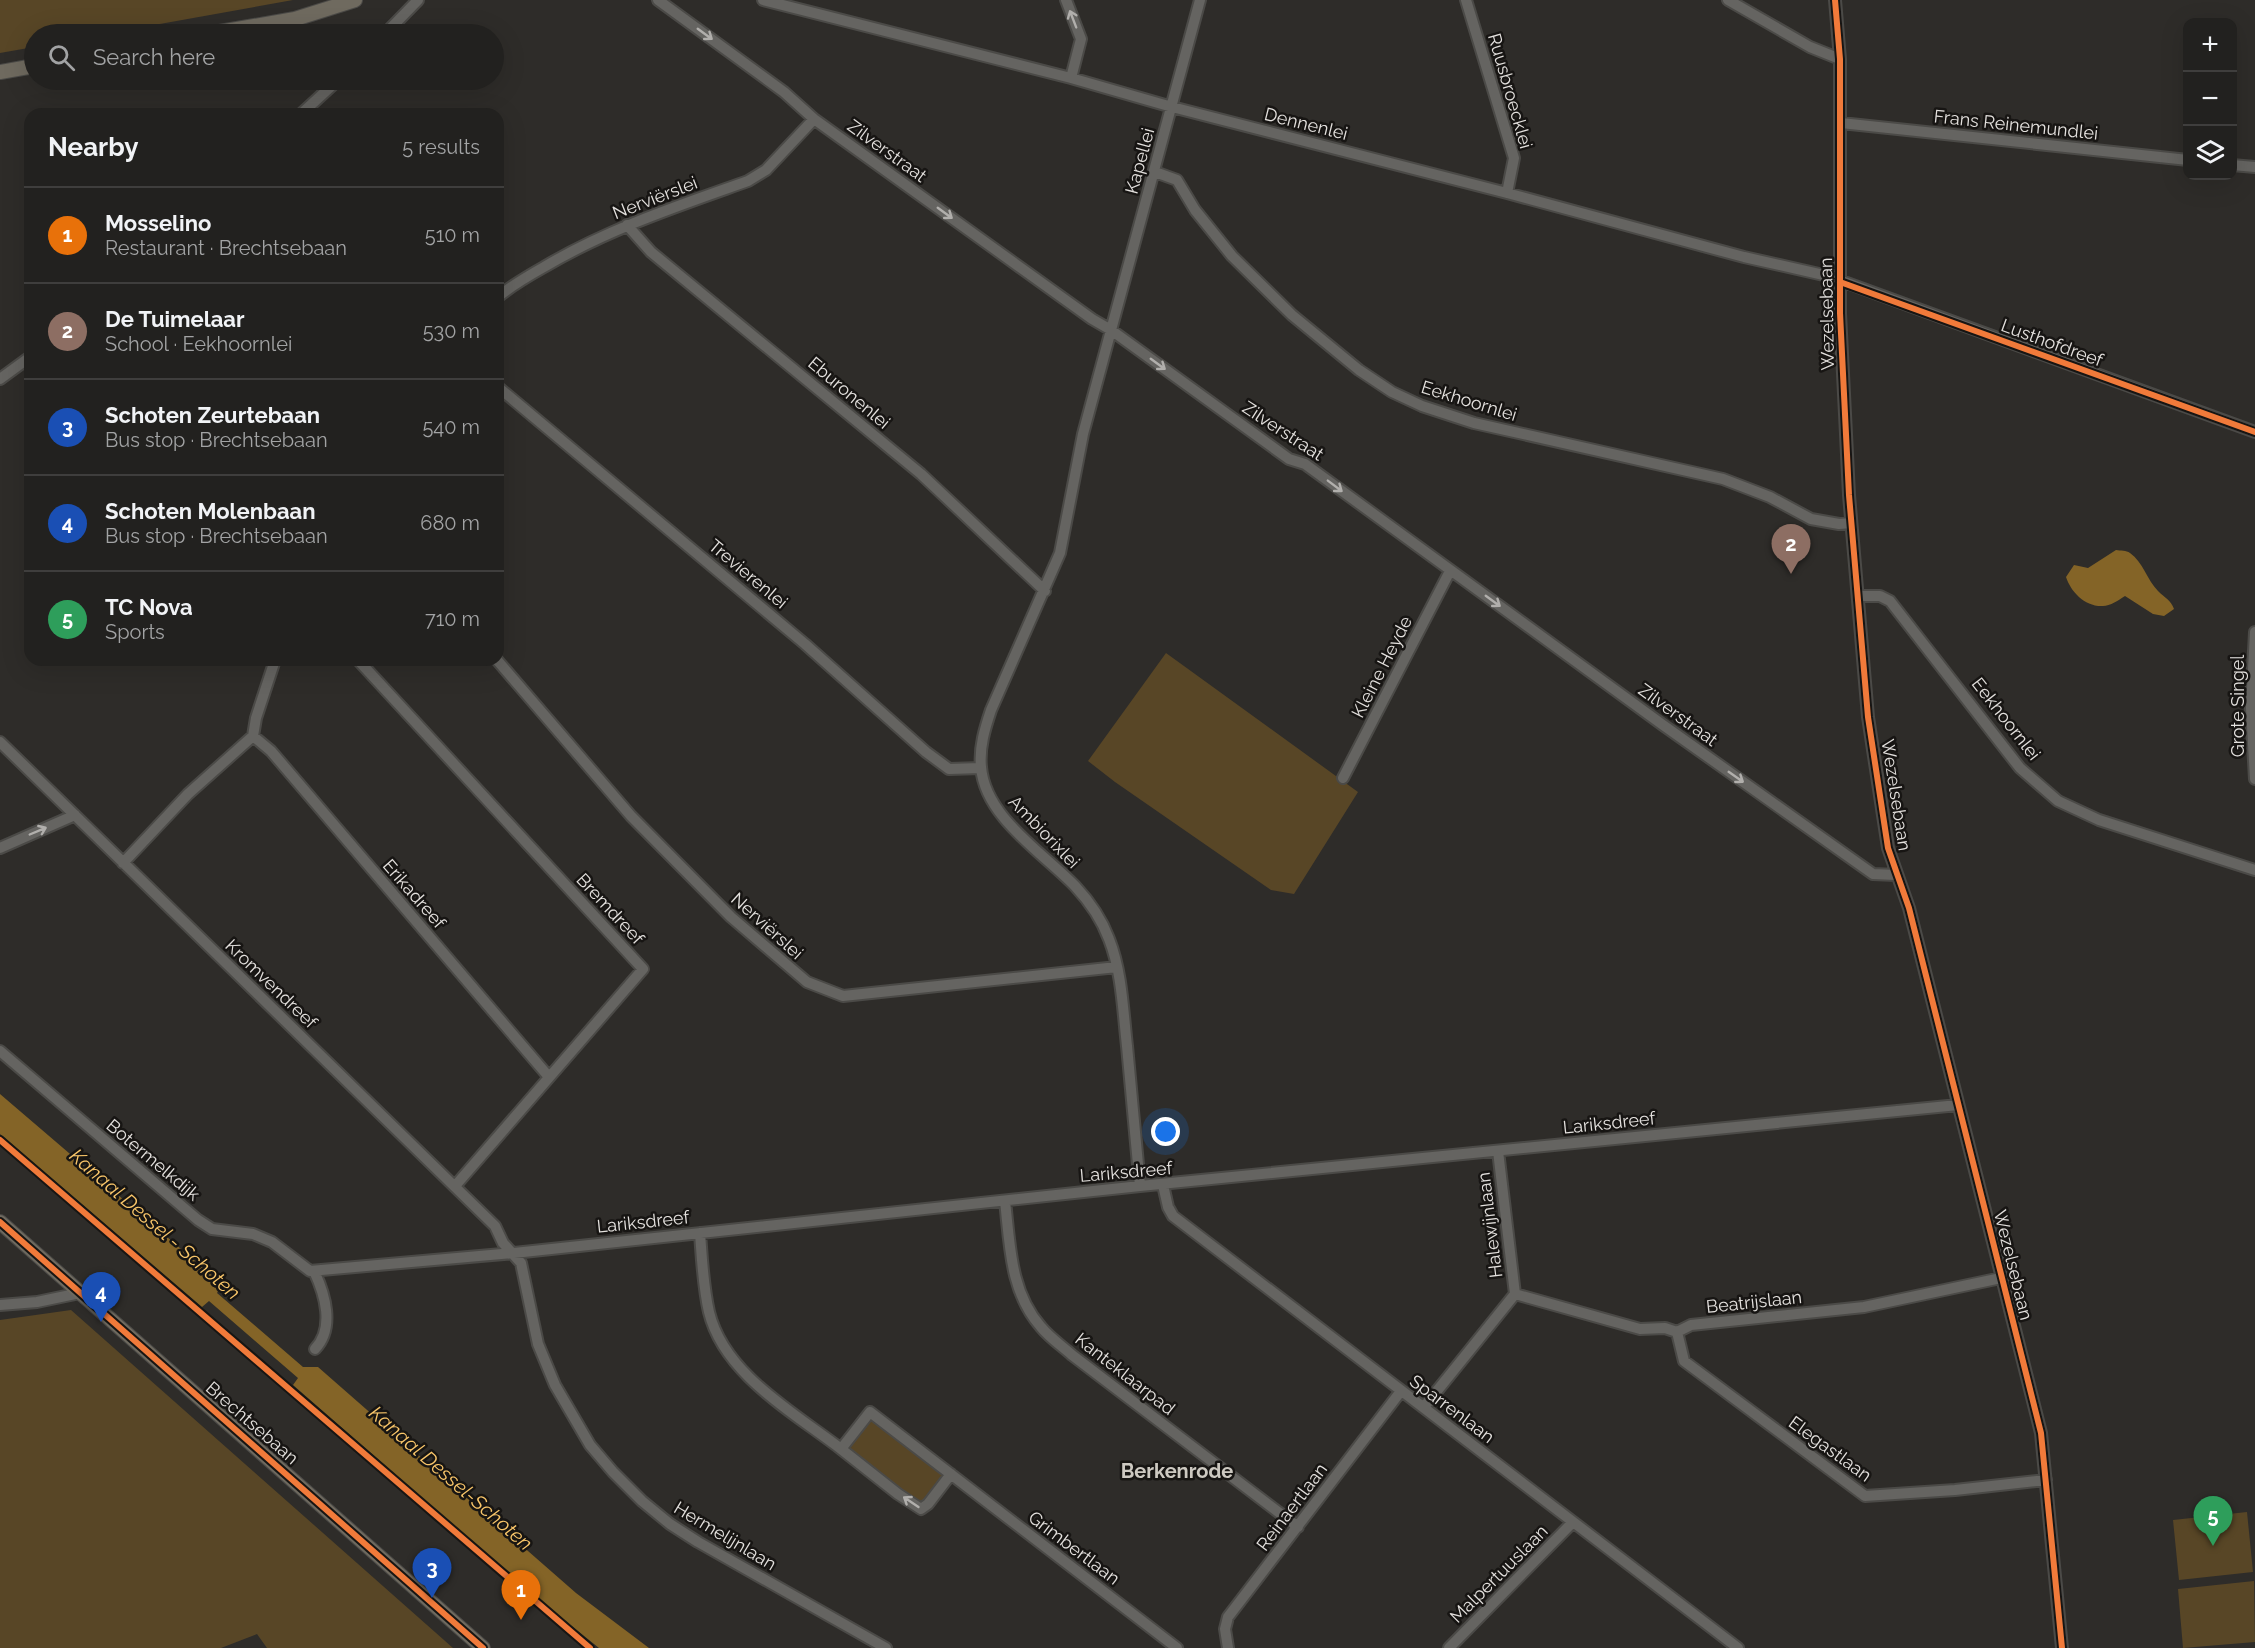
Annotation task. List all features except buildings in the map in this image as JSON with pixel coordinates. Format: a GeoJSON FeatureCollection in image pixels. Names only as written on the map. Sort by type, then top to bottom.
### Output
{"type":"FeatureCollection","features":[{"type":"Feature","properties":{"kind":"main road"},"geometry":{"type":"LineString","coordinates":[[266,24],[295,19],[355,0]]}},
{"type":"Feature","properties":{"kind":"main road"},"geometry":{"type":"LineString","coordinates":[[0,72],[24,68]]}},
{"type":"Feature","properties":{"kind":"main road","name":"Brechtsebaan"},"geometry":{"type":"LineString","coordinates":[[0,1222],[240,1431],[483,1648]]}},
{"type":"Feature","properties":{"kind":"street"},"geometry":{"type":"LineString","coordinates":[[396,24],[418,0]]}},
{"type":"Feature","properties":{"kind":"street","name":"Zilverstraat"},"geometry":{"type":"LineString","coordinates":[[658,0],[783,92],[814,118],[1092,319],[1111,330],[1289,459],[1305,464],[1450,571],[1874,874],[1896,875]]}},
{"type":"Feature","properties":{"kind":"street","name":"Dennenlei"},"geometry":{"type":"LineString","coordinates":[[763,0],[1071,78],[1172,107],[1744,257],[1828,276],[1840,282]]}},
{"type":"Feature","properties":{"kind":"street"},"geometry":{"type":"LineString","coordinates":[[1066,0],[1081,39],[1071,78]]}},
{"type":"Feature","properties":{"kind":"street","name":"Kapellei"},"geometry":{"type":"LineString","coordinates":[[1111,330],[1200,0]]}},
{"type":"Feature","properties":{"kind":"street","name":"Ruusbroecklei"},"geometry":{"type":"LineString","coordinates":[[1466,0],[1514,158],[1507,193]]}},
{"type":"Feature","properties":{"kind":"street"},"geometry":{"type":"LineString","coordinates":[[1728,0],[1810,47],[1840,59]]}},
{"type":"Feature","properties":{"kind":"street","name":"Wezelsebaan"},"geometry":{"type":"LineString","coordinates":[[1835,0],[1840,59],[1840,282],[1851,523],[1869,717],[1888,848],[1909,908],[2041,1433],[2062,1648]]}},
{"type":"Feature","properties":{"kind":"street"},"geometry":{"type":"LineString","coordinates":[[308,108],[327,90]]}},
{"type":"Feature","properties":{"kind":"street","name":"Nerviërslei"},"geometry":{"type":"LineString","coordinates":[[504,292],[577,247],[627,225],[757,176],[766,170],[814,118]]}},
{"type":"Feature","properties":{"kind":"street","name":"Frans Reinemundlei"},"geometry":{"type":"LineString","coordinates":[[1840,123],[2183,160]]}},
{"type":"Feature","properties":{"kind":"street"},"geometry":{"type":"LineString","coordinates":[[2237,165],[2255,167]]}},
{"type":"Feature","properties":{"kind":"street","name":"Eekhoornlei"},"geometry":{"type":"LineString","coordinates":[[1155,172],[1177,180],[1196,210],[1232,256],[1292,315],[1359,370],[1392,392],[1422,406],[1474,423],[1723,479],[1770,497],[1811,519],[1839,524],[1851,523]]}},
{"type":"Feature","properties":{"kind":"street","name":"Eburonenlei"},"geometry":{"type":"LineString","coordinates":[[627,225],[651,252],[921,474],[1045,591]]}},
{"type":"Feature","properties":{"kind":"street","name":"Lusthofdreef"},"geometry":{"type":"LineString","coordinates":[[1840,282],[2255,432]]}},
{"type":"Feature","properties":{"kind":"street","name":"Ambiorixlei"},"geometry":{"type":"LineString","coordinates":[[1111,330],[1083,435],[1060,553],[991,710],[984,733],[981,768],[989,795],[1001,816],[1076,887],[1097,914],[1109,939],[1117,967],[1124,1018],[1140,1186]]}},
{"type":"Feature","properties":{"kind":"street"},"geometry":{"type":"LineString","coordinates":[[0,379],[24,361]]}},
{"type":"Feature","properties":{"kind":"street","name":"Trevierenlei"},"geometry":{"type":"LineString","coordinates":[[504,392],[787,629],[926,752],[949,769],[981,768]]}},
{"type":"Feature","properties":{"kind":"street","name":"Kleine Heyde"},"geometry":{"type":"LineString","coordinates":[[1343,778],[1450,571]]}},
{"type":"Feature","properties":{"kind":"street","name":"Eekhoornlei"},"geometry":{"type":"LineString","coordinates":[[1858,596],[1880,596],[1890,601],[2020,768],[2058,801],[2099,820],[2202,855],[2255,870]]}},
{"type":"Feature","properties":{"kind":"street","name":"Grote Singel"},"geometry":{"type":"LineString","coordinates":[[2255,632],[2251,708],[2255,779]]}},
{"type":"Feature","properties":{"kind":"street"},"geometry":{"type":"LineString","coordinates":[[123,863],[188,794],[253,736],[256,718],[273,666]]}},
{"type":"Feature","properties":{"kind":"street","name":"Bremdreef"},"geometry":{"type":"LineString","coordinates":[[364,666],[643,969],[455,1186]]}},
{"type":"Feature","properties":{"kind":"street","name":"Nerviërslei"},"geometry":{"type":"LineString","coordinates":[[502,666],[631,816],[731,917],[807,982],[843,996],[1117,967]]}},
{"type":"Feature","properties":{"kind":"street","name":"Erikadreef"},"geometry":{"type":"LineString","coordinates":[[253,736],[271,751],[549,1077]]}},
{"type":"Feature","properties":{"kind":"street","name":"Kromvendreef"},"geometry":{"type":"LineString","coordinates":[[0,742],[455,1186],[495,1226],[503,1242],[514,1253]]}},
{"type":"Feature","properties":{"kind":"street"},"geometry":{"type":"LineString","coordinates":[[0,848],[75,815]]}},
{"type":"Feature","properties":{"kind":"street","name":"Botermelkdijk"},"geometry":{"type":"LineString","coordinates":[[0,1051],[198,1220],[212,1229],[253,1234],[272,1242],[310,1271],[314,1271]]}},
{"type":"Feature","properties":{"kind":"street","name":"Lariksdreef"},"geometry":{"type":"LineString","coordinates":[[314,1271],[514,1253],[1727,1126],[1958,1105]]}},
{"type":"Feature","properties":{"kind":"street","name":"Halewijnlaan"},"geometry":{"type":"LineString","coordinates":[[1424,1407],[1515,1294],[1498,1151]]}},
{"type":"Feature","properties":{"kind":"street","name":"Sparrenlaan"},"geometry":{"type":"LineString","coordinates":[[1163,1185],[1168,1207],[1173,1216],[1738,1648]]}},
{"type":"Feature","properties":{"kind":"street","name":"Kanteklaarpad"},"geometry":{"type":"LineString","coordinates":[[1005,1201],[1013,1271],[1027,1306],[1041,1327],[1072,1355],[1298,1527]]}},
{"type":"Feature","properties":{"kind":"street"},"geometry":{"type":"LineString","coordinates":[[700,1233],[709,1313],[725,1350],[756,1385],[898,1494],[921,1509],[928,1504],[951,1474]]}},
{"type":"Feature","properties":{"kind":"street","name":"Hermelijnlaan"},"geometry":{"type":"LineString","coordinates":[[514,1253],[521,1263],[528,1306],[538,1344],[555,1385],[590,1444],[613,1472],[642,1501],[670,1524],[886,1648]]}},
{"type":"Feature","properties":{"kind":"street"},"geometry":{"type":"LineString","coordinates":[[314,1271],[323,1291],[327,1317],[322,1342],[315,1349]]}},
{"type":"Feature","properties":{"kind":"street","name":"Beatrijslaan"},"geometry":{"type":"LineString","coordinates":[[1515,1294],[1640,1329],[1665,1328],[1677,1332],[1691,1325],[1864,1306],[2001,1278]]}},
{"type":"Feature","properties":{"kind":"street"},"geometry":{"type":"LineString","coordinates":[[0,1305],[36,1302],[80,1293]]}},
{"type":"Feature","properties":{"kind":"street","name":"Elegastlaan"},"geometry":{"type":"LineString","coordinates":[[1677,1332],[1683,1361],[1865,1496],[1955,1490],[2046,1480]]}},
{"type":"Feature","properties":{"kind":"street","name":"Reinaertlaan"},"geometry":{"type":"LineString","coordinates":[[1228,1648],[1225,1629],[1228,1617],[1401,1391]]}},
{"type":"Feature","properties":{"kind":"street","name":"Grimbertlaan"},"geometry":{"type":"LineString","coordinates":[[841,1449],[870,1412],[1177,1648]]}},
{"type":"Feature","properties":{"kind":"street","name":"Malpertuuslaan"},"geometry":{"type":"LineString","coordinates":[[1449,1648],[1572,1523]]}},
{"type":"Feature","properties":{"kind":"shaded area"},"geometry":{"type":"Polygon","coordinates":[[[0,0],[293,0],[160,24],[24,24],[24,49],[0,53],[0,0]]]}},
{"type":"Feature","properties":{"kind":"shaded area"},"geometry":{"type":"Polygon","coordinates":[[[2116,550],[2127,551],[2134,557],[2154,587],[2174,609],[2164,616],[2153,614],[2125,596],[2109,605],[2096,606],[2075,593],[2066,577],[2074,565],[2088,568],[2116,550]]]}},
{"type":"Feature","properties":{"kind":"shaded area"},"geometry":{"type":"Polygon","coordinates":[[[1166,653],[1358,792],[1294,894],[1271,890],[1088,761],[1166,653]]]}},
{"type":"Feature","properties":{"kind":"shaded area"},"geometry":{"type":"Polygon","coordinates":[[[0,1094],[222,1284],[217,1293],[303,1367],[318,1367],[576,1593],[649,1648],[599,1648],[538,1599],[293,1385],[298,1378],[209,1301],[202,1307],[0,1134],[0,1094]]]}},
{"type":"Feature","properties":{"kind":"shaded area"},"geometry":{"type":"Polygon","coordinates":[[[71,1310],[453,1648],[267,1648],[257,1634],[221,1648],[0,1648],[0,1320],[71,1310]]]}},
{"type":"Feature","properties":{"kind":"shaded area"},"geometry":{"type":"Polygon","coordinates":[[[872,1419],[944,1474],[924,1503],[918,1504],[848,1448],[866,1422],[872,1419]]]}},
{"type":"Feature","properties":{"kind":"shaded area"},"geometry":{"type":"Polygon","coordinates":[[[2247,1512],[2253,1572],[2179,1580],[2173,1520],[2247,1512]]]}},
{"type":"Feature","properties":{"kind":"shaded area"},"geometry":{"type":"Polygon","coordinates":[[[2254,1581],[2255,1642],[2183,1648],[2178,1589],[2254,1581]]]}},
{"type":"Feature","properties":{"kind":"cycle path"},"geometry":{"type":"LineString","coordinates":[[1835,0],[1840,59],[1840,313],[1849,495],[1868,717],[1888,848],[1909,908],[2041,1433],[2062,1648]]}},
{"type":"Feature","properties":{"kind":"cycle path"},"geometry":{"type":"LineString","coordinates":[[1840,282],[2255,432]]}},
{"type":"Feature","properties":{"kind":"cycle path"},"geometry":{"type":"LineString","coordinates":[[0,1140],[590,1648]]}},
{"type":"Feature","properties":{"kind":"cycle path"},"geometry":{"type":"LineString","coordinates":[[0,1222],[483,1648]]}},
{"type":"Feature","properties":{"kind":"place","name":"De Tuimelaar"},"geometry":{"type":"Point","coordinates":[1791,574]}},
{"type":"Feature","properties":{"kind":"place","name":"Schoten Molenbaan"},"geometry":{"type":"Point","coordinates":[101,1322]}},
{"type":"Feature","properties":{"kind":"place","name":"TC Nova"},"geometry":{"type":"Point","coordinates":[2213,1546]}},
{"type":"Feature","properties":{"kind":"place","name":"Schoten Zeurtebaan"},"geometry":{"type":"Point","coordinates":[432,1598]}},
{"type":"Feature","properties":{"kind":"place","name":"Mosselino"},"geometry":{"type":"Point","coordinates":[521,1620]}},
{"type":"Feature","properties":{"kind":"district","name":"Berkenrode"},"geometry":{"type":"Point","coordinates":[1177,1471]}},
{"type":"Feature","properties":{"kind":"water label","name":"Kanaal Dessel - Schoten"},"geometry":{"type":"Point","coordinates":[155,1224]}},
{"type":"Feature","properties":{"kind":"water label","name":"Kanaal Dessel-Schoten"},"geometry":{"type":"Point","coordinates":[451,1478]}}]}
